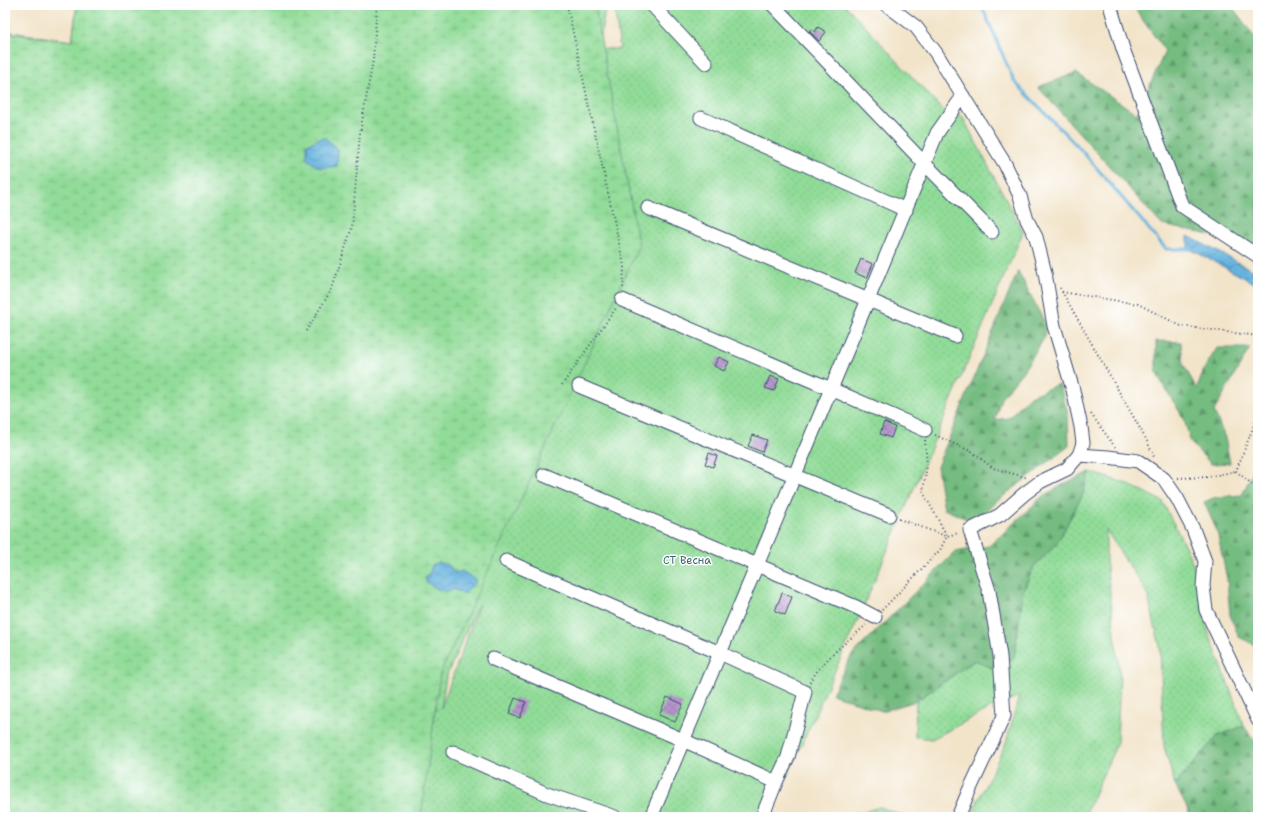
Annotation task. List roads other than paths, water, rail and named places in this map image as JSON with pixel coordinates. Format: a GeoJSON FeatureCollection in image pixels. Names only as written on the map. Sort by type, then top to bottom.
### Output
{"type":"FeatureCollection","features":[{"type":"Feature","properties":{"kind":"street"},"geometry":{"type":"LineString","coordinates":[[652,5],[706,63]]}},
{"type":"Feature","properties":{"kind":"street"},"geometry":{"type":"LineString","coordinates":[[772,5],[992,232]]}},
{"type":"Feature","properties":{"kind":"street"},"geometry":{"type":"LineString","coordinates":[[887,5],[916,27],[936,53],[1006,164],[1020,196],[1027,220],[1036,237],[1045,273],[1054,326],[1073,390],[1083,443],[1078,456],[1067,469],[1040,482],[1000,515],[970,530],[989,591],[1000,656],[1004,716],[958,817]]}},
{"type":"Feature","properties":{"kind":"street"},"geometry":{"type":"LineString","coordinates":[[1110,5],[1123,49],[1182,206],[1258,256]]}},
{"type":"Feature","properties":{"kind":"street"},"geometry":{"type":"LineString","coordinates":[[651,817],[938,133],[963,96]]}},
{"type":"Feature","properties":{"kind":"street"},"geometry":{"type":"LineString","coordinates":[[700,118],[906,210]]}},
{"type":"Feature","properties":{"kind":"street"},"geometry":{"type":"LineString","coordinates":[[648,208],[955,336]]}},
{"type":"Feature","properties":{"kind":"street"},"geometry":{"type":"LineString","coordinates":[[622,300],[925,430]]}},
{"type":"Feature","properties":{"kind":"street"},"geometry":{"type":"LineString","coordinates":[[579,386],[889,515]]}},
{"type":"Feature","properties":{"kind":"street"},"geometry":{"type":"LineString","coordinates":[[1078,456],[1108,457],[1138,461],[1164,479],[1177,498],[1193,529],[1205,561],[1203,586],[1206,610],[1258,720]]}},
{"type":"Feature","properties":{"kind":"street"},"geometry":{"type":"LineString","coordinates":[[544,475],[875,616]]}},
{"type":"Feature","properties":{"kind":"street"},"geometry":{"type":"LineString","coordinates":[[506,561],[720,653],[805,692],[788,757],[762,817]]}},
{"type":"Feature","properties":{"kind":"street"},"geometry":{"type":"LineString","coordinates":[[493,659],[683,740],[776,782]]}},
{"type":"Feature","properties":{"kind":"street"},"geometry":{"type":"LineString","coordinates":[[453,752],[547,794],[615,817]]}},
{"type":"Feature","properties":{"kind":"water"},"geometry":{"type":"Polygon","coordinates":[[[324,137],[338,149],[337,166],[320,168],[307,159],[307,144],[324,137]]]}},
{"type":"Feature","properties":{"kind":"water"},"geometry":{"type":"Polygon","coordinates":[[[1188,236],[1258,273],[1258,285],[1188,248],[1188,236]]]}},
{"type":"Feature","properties":{"kind":"water"},"geometry":{"type":"Polygon","coordinates":[[[439,562],[451,567],[451,569],[456,573],[462,571],[476,580],[474,584],[464,594],[454,589],[446,591],[439,590],[426,582],[426,576],[430,573],[432,565],[439,562]]]}},
{"type":"Feature","properties":{"kind":"waterway"},"geometry":{"type":"LineString","coordinates":[[979,5],[983,9],[1014,81],[1082,151],[1166,249],[1191,249]]}},
{"type":"Feature","properties":{"kind":"park label","name":"СТ Весна"},"geometry":{"type":"Point","coordinates":[687,560]}}]}
